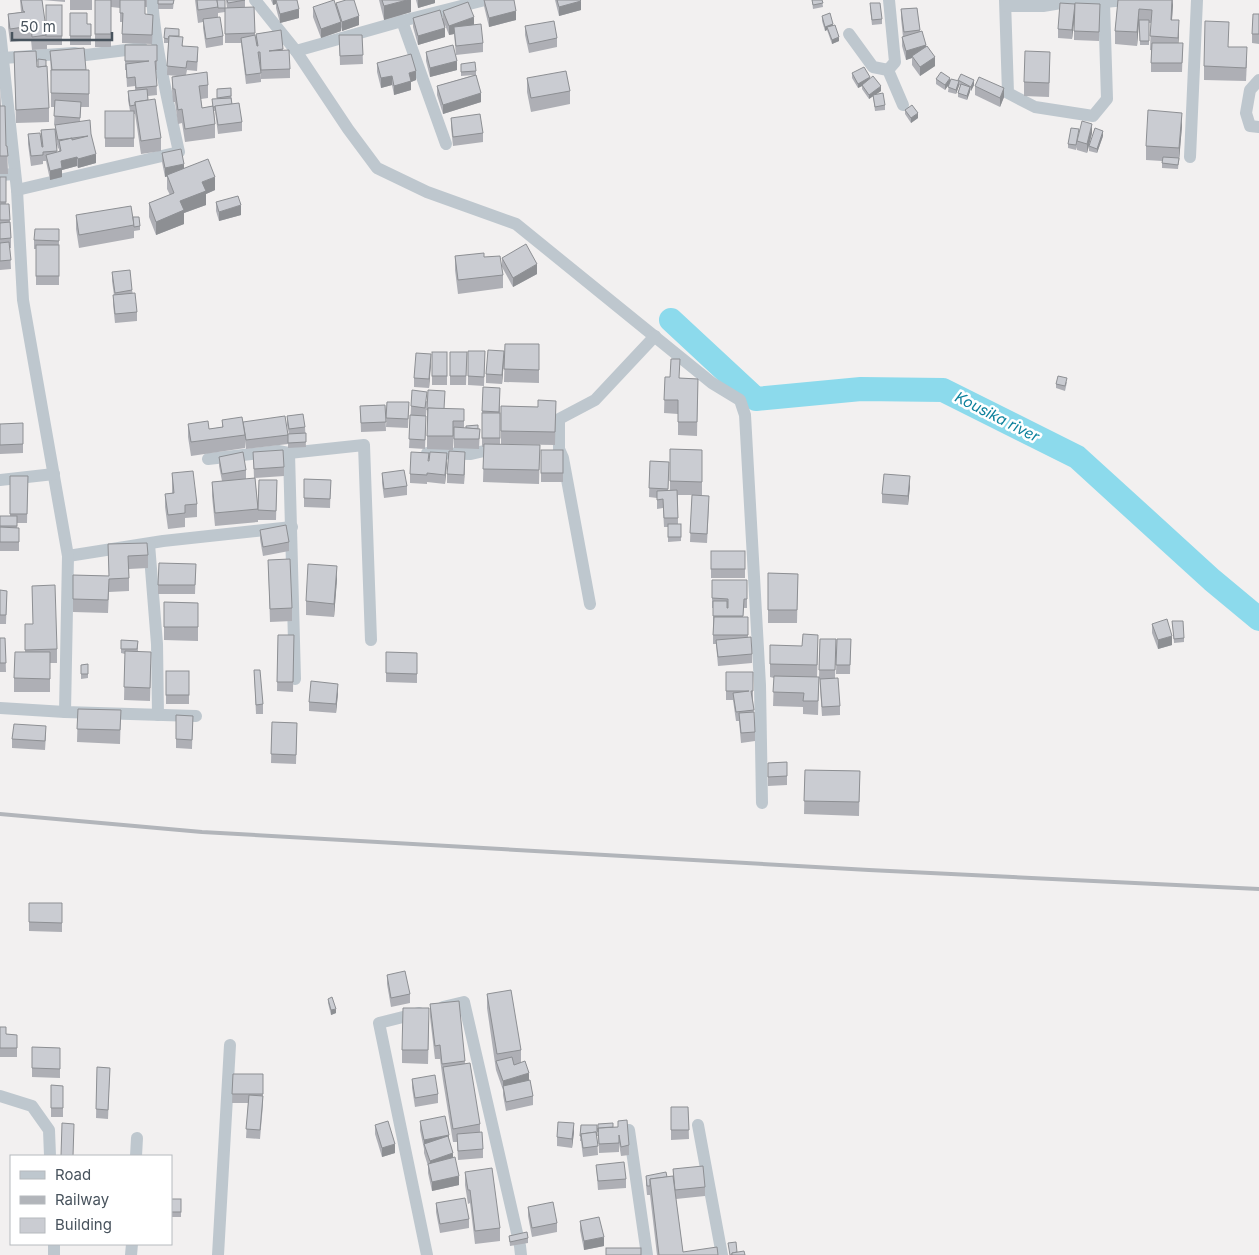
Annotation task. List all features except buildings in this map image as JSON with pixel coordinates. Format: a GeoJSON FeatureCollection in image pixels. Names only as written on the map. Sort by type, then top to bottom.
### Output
{"type":"FeatureCollection","features":[{"type":"Feature","properties":{"kind":"street"},"geometry":{"type":"LineString","coordinates":[[17,190],[178,152],[158,46],[152,0]]}},
{"type":"Feature","properties":{"kind":"street"},"geometry":{"type":"LineString","coordinates":[[255,0],[296,51],[348,129],[377,168],[427,192],[516,224],[712,382],[740,400],[745,415],[760,685],[762,804]]}},
{"type":"Feature","properties":{"kind":"street"},"geometry":{"type":"LineString","coordinates":[[296,51],[485,0]]}},
{"type":"Feature","properties":{"kind":"street"},"geometry":{"type":"LineString","coordinates":[[888,70],[895,62],[889,0]]}},
{"type":"Feature","properties":{"kind":"street"},"geometry":{"type":"LineString","coordinates":[[1104,2],[1106,99],[1093,116],[1035,107],[1008,93],[1005,3],[1043,6],[1072,1],[1104,2],[1126,0]]}},
{"type":"Feature","properties":{"kind":"street"},"geometry":{"type":"LineString","coordinates":[[1190,157],[1197,0]]}},
{"type":"Feature","properties":{"kind":"street"},"geometry":{"type":"LineString","coordinates":[[402,21],[446,144]]}},
{"type":"Feature","properties":{"kind":"street"},"geometry":{"type":"LineString","coordinates":[[0,32],[17,190],[23,300],[68,556],[65,712]]}},
{"type":"Feature","properties":{"kind":"street"},"geometry":{"type":"LineString","coordinates":[[848,34],[873,68],[888,70]]}},
{"type":"Feature","properties":{"kind":"street"},"geometry":{"type":"LineString","coordinates":[[3,58],[74,53],[86,56],[158,46]]}},
{"type":"Feature","properties":{"kind":"street"},"geometry":{"type":"LineString","coordinates":[[888,70],[903,105]]}},
{"type":"Feature","properties":{"kind":"street"},"geometry":{"type":"LineString","coordinates":[[1259,80],[1250,90],[1246,113],[1250,126],[1259,127]]}},
{"type":"Feature","properties":{"kind":"street"},"geometry":{"type":"LineString","coordinates":[[0,175],[15,174]]}},
{"type":"Feature","properties":{"kind":"street"},"geometry":{"type":"LineString","coordinates":[[590,604],[563,458],[554,450],[559,419],[595,400],[655,336]]}},
{"type":"Feature","properties":{"kind":"street"},"geometry":{"type":"LineString","coordinates":[[208,459],[278,451],[289,453],[364,445],[371,640]]}},
{"type":"Feature","properties":{"kind":"street"},"geometry":{"type":"LineString","coordinates":[[427,453],[471,454],[484,451],[496,454],[514,453]]}},
{"type":"Feature","properties":{"kind":"street"},"geometry":{"type":"LineString","coordinates":[[289,453],[295,679]]}},
{"type":"Feature","properties":{"kind":"street"},"geometry":{"type":"LineString","coordinates":[[0,480],[54,474]]}},
{"type":"Feature","properties":{"kind":"street"},"geometry":{"type":"LineString","coordinates":[[68,556],[149,544],[292,527]]}},
{"type":"Feature","properties":{"kind":"street"},"geometry":{"type":"LineString","coordinates":[[149,544],[156,644],[158,715]]}},
{"type":"Feature","properties":{"kind":"street"},"geometry":{"type":"LineString","coordinates":[[0,708],[196,716]]}},
{"type":"Feature","properties":{"kind":"street"},"geometry":{"type":"LineString","coordinates":[[427,1255],[379,1023],[464,1002],[521,1255]]}},
{"type":"Feature","properties":{"kind":"street"},"geometry":{"type":"LineString","coordinates":[[218,1255],[230,1045]]}},
{"type":"Feature","properties":{"kind":"street"},"geometry":{"type":"LineString","coordinates":[[0,1096],[32,1106],[49,1130],[50,1155]]}},
{"type":"Feature","properties":{"kind":"street"},"geometry":{"type":"LineString","coordinates":[[698,1125],[722,1255]]}},
{"type":"Feature","properties":{"kind":"street"},"geometry":{"type":"LineString","coordinates":[[629,1130],[647,1255]]}},
{"type":"Feature","properties":{"kind":"street"},"geometry":{"type":"LineString","coordinates":[[136,1155],[137,1138]]}},
{"type":"Feature","properties":{"kind":"waterway","name":"Kousika river"},"geometry":{"type":"LineString","coordinates":[[671,320],[756,399],[861,389],[943,390],[1077,457],[1212,580],[1259,619]]}},
{"type":"Feature","properties":{"kind":"railway"},"geometry":{"type":"LineString","coordinates":[[0,814],[202,832],[869,870],[1259,889]]}}]}
